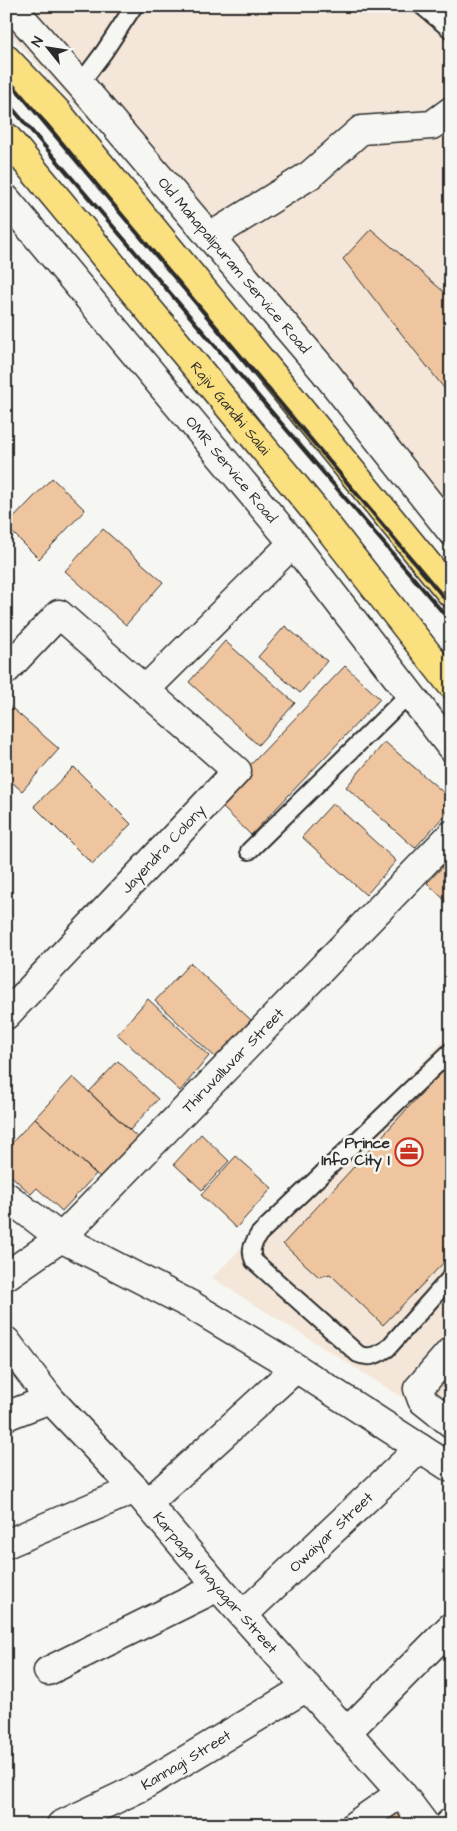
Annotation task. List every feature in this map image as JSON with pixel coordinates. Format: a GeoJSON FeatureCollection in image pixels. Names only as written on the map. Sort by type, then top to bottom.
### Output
{"type":"FeatureCollection","features":[{"type":"Feature","properties":{"kind":"main road"},"geometry":{"type":"LineString","coordinates":[[6,59],[58,113],[451,593]]}},
{"type":"Feature","properties":{"kind":"main road","name":"Rajiv Gandhi Salai"},"geometry":{"type":"LineString","coordinates":[[6,137],[313,508],[451,684]]}},
{"type":"Feature","properties":{"kind":"street","name":"Old Mahapalipuram Service Road"},"geometry":{"type":"LineString","coordinates":[[11,6],[80,84],[325,372],[451,531]]}},
{"type":"Feature","properties":{"kind":"street"},"geometry":{"type":"LineString","coordinates":[[210,237],[310,175],[360,130],[432,125],[451,111]]}},
{"type":"Feature","properties":{"kind":"street","name":"OMR Service Road"},"geometry":{"type":"LineString","coordinates":[[6,199],[293,543],[451,747]]}},
{"type":"Feature","properties":{"kind":"street"},"geometry":{"type":"LineString","coordinates":[[145,690],[293,543]]}},
{"type":"Feature","properties":{"kind":"street","name":"Jayendra Colony"},"geometry":{"type":"LineString","coordinates":[[6,670],[59,614],[237,770],[6,1015]]}},
{"type":"Feature","properties":{"kind":"street","name":"Thiruvalluvar Street"},"geometry":{"type":"LineString","coordinates":[[6,1276],[61,1238],[451,835]]}},
{"type":"Feature","properties":{"kind":"street"},"geometry":{"type":"LineString","coordinates":[[6,1196],[61,1238],[191,1306],[296,1368],[451,1468]]}},
{"type":"Feature","properties":{"kind":"street","name":"Karpaga Vinayagar Street"},"geometry":{"type":"LineString","coordinates":[[6,1341],[50,1399],[142,1496],[218,1587],[401,1793],[426,1825]]}},
{"type":"Feature","properties":{"kind":"street"},"geometry":{"type":"LineString","coordinates":[[451,1351],[418,1389],[422,1400],[451,1423]]}},
{"type":"Feature","properties":{"kind":"street"},"geometry":{"type":"LineString","coordinates":[[6,1544],[142,1496],[296,1368]]}},
{"type":"Feature","properties":{"kind":"street"},"geometry":{"type":"LineString","coordinates":[[6,1416],[50,1399]]}},
{"type":"Feature","properties":{"kind":"street","name":"Owaiyar Street"},"geometry":{"type":"LineString","coordinates":[[243,1615],[420,1448]]}},
{"type":"Feature","properties":{"kind":"street"},"geometry":{"type":"LineString","coordinates":[[48,1671],[218,1587]]}},
{"type":"Feature","properties":{"kind":"street"},"geometry":{"type":"LineString","coordinates":[[347,1732],[451,1627]]}},
{"type":"Feature","properties":{"kind":"street","name":"Kannagi Street"},"geometry":{"type":"LineString","coordinates":[[61,1825],[141,1787],[308,1687]]}},
{"type":"Feature","properties":{"kind":"street"},"geometry":{"type":"LineString","coordinates":[[355,1825],[401,1793]]}},
{"type":"Feature","properties":{"kind":"lane"},"geometry":{"type":"LineString","coordinates":[[80,84],[104,52],[134,6]]}},
{"type":"Feature","properties":{"kind":"lane"},"geometry":{"type":"LineString","coordinates":[[422,6],[451,30]]}},
{"type":"Feature","properties":{"kind":"lane"},"geometry":{"type":"LineString","coordinates":[[249,851],[409,694]]}},
{"type":"Feature","properties":{"kind":"lane"},"geometry":{"type":"LineString","coordinates":[[451,1051],[259,1234],[253,1244],[251,1253],[254,1261],[358,1354],[366,1358],[377,1355],[387,1349],[451,1277]]}},
{"type":"Feature","properties":{"kind":"shaded area"},"geometry":{"type":"Polygon","coordinates":[[[6,6],[451,6],[451,505],[6,31],[6,6]]]}},
{"type":"Feature","properties":{"kind":"shaded area"},"geometry":{"type":"Polygon","coordinates":[[[451,1033],[451,1428],[212,1278],[451,1033]]]}},
{"type":"Feature","properties":{"kind":"building"},"geometry":{"type":"Polygon","coordinates":[[[371,229],[451,298],[451,397],[343,259],[371,229]]]}},
{"type":"Feature","properties":{"kind":"building"},"geometry":{"type":"Polygon","coordinates":[[[52,478],[85,510],[39,559],[6,526],[52,478]]]}},
{"type":"Feature","properties":{"kind":"building"},"geometry":{"type":"Polygon","coordinates":[[[103,529],[163,582],[126,625],[65,571],[103,529]]]}},
{"type":"Feature","properties":{"kind":"building"},"geometry":{"type":"Polygon","coordinates":[[[285,626],[327,661],[300,693],[258,657],[285,626]]]}},
{"type":"Feature","properties":{"kind":"building"},"geometry":{"type":"Polygon","coordinates":[[[225,641],[295,703],[258,745],[189,682],[225,641]]]}},
{"type":"Feature","properties":{"kind":"building"},"geometry":{"type":"Polygon","coordinates":[[[345,666],[380,699],[251,835],[216,801],[345,666]]]}},
{"type":"Feature","properties":{"kind":"building"},"geometry":{"type":"Polygon","coordinates":[[[6,703],[59,749],[22,791],[6,777],[6,703]]]}},
{"type":"Feature","properties":{"kind":"building"},"geometry":{"type":"Polygon","coordinates":[[[385,742],[451,799],[451,808],[415,848],[346,787],[385,742]]]}},
{"type":"Feature","properties":{"kind":"building"},"geometry":{"type":"Polygon","coordinates":[[[74,767],[131,824],[92,864],[34,806],[74,767]]]}},
{"type":"Feature","properties":{"kind":"building"},"geometry":{"type":"Polygon","coordinates":[[[333,803],[396,861],[366,895],[302,837],[333,803]]]}},
{"type":"Feature","properties":{"kind":"building"},"geometry":{"type":"Polygon","coordinates":[[[451,858],[451,906],[427,883],[451,858]]]}},
{"type":"Feature","properties":{"kind":"building"},"geometry":{"type":"Polygon","coordinates":[[[190,963],[251,1020],[216,1058],[155,1001],[190,963]]]}},
{"type":"Feature","properties":{"kind":"building"},"geometry":{"type":"Polygon","coordinates":[[[148,999],[209,1056],[180,1091],[117,1034],[148,999]]]}},
{"type":"Feature","properties":{"kind":"building"},"geometry":{"type":"Polygon","coordinates":[[[118,1061],[158,1099],[130,1130],[89,1092],[118,1061]]]}},
{"type":"Feature","properties":{"kind":"building","name":"Prince Info City I"},"geometry":{"type":"Polygon","coordinates":[[[451,1061],[451,1255],[383,1325],[330,1274],[319,1277],[283,1244],[451,1061]]]}},
{"type":"Feature","properties":{"kind":"building"},"geometry":{"type":"Polygon","coordinates":[[[73,1077],[139,1139],[102,1179],[35,1118],[73,1077]]]}},
{"type":"Feature","properties":{"kind":"building"},"geometry":{"type":"Polygon","coordinates":[[[35,1118],[96,1174],[62,1211],[37,1188],[31,1194],[6,1171],[6,1149],[35,1118]]]}},
{"type":"Feature","properties":{"kind":"building"},"geometry":{"type":"Polygon","coordinates":[[[201,1134],[229,1161],[202,1190],[174,1164],[201,1134]]]}},
{"type":"Feature","properties":{"kind":"building"},"geometry":{"type":"Polygon","coordinates":[[[236,1156],[272,1188],[236,1228],[201,1195],[236,1156]]]}},
{"type":"Feature","properties":{"kind":"building"},"geometry":{"type":"Polygon","coordinates":[[[451,1369],[451,1392],[440,1381],[451,1369]]]}},
{"type":"Feature","properties":{"kind":"building"},"geometry":{"type":"Polygon","coordinates":[[[396,1811],[407,1825],[377,1825],[396,1811]]]}},
{"type":"Feature","properties":{"kind":"railway"},"geometry":{"type":"LineString","coordinates":[[6,77],[451,606]]}},
{"type":"Feature","properties":{"kind":"railway"},"geometry":{"type":"LineString","coordinates":[[6,101],[451,622]]}},
{"type":"Feature","properties":{"kind":"place","name":"Prince Info City I"},"geometry":{"type":"Point","coordinates":[409,1152]}}]}
